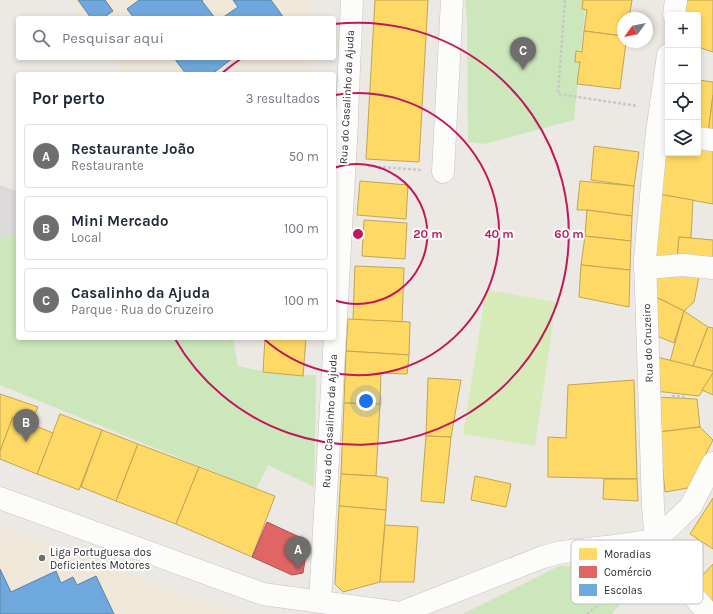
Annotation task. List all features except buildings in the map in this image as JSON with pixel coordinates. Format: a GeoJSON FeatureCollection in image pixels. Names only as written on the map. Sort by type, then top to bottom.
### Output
{"type":"FeatureCollection","features":[{"type":"Feature","properties":{"kind":"street","name":"Rua do Casalinho da Ajuda"},"geometry":{"type":"LineString","coordinates":[[336,310],[347,122],[346,115],[352,0]]}},
{"type":"Feature","properties":{"kind":"street"},"geometry":{"type":"LineString","coordinates":[[443,172],[452,0]]}},
{"type":"Feature","properties":{"kind":"street"},"geometry":{"type":"LineString","coordinates":[[674,12],[676,0]]}},
{"type":"Feature","properties":{"kind":"street","name":"Rua do Cruzeiro"},"geometry":{"type":"LineString","coordinates":[[656,540],[652,500],[645,259],[663,133],[660,110],[665,76]]}},
{"type":"Feature","properties":{"kind":"street"},"geometry":{"type":"LineString","coordinates":[[701,138],[713,140]]}},
{"type":"Feature","properties":{"kind":"street"},"geometry":{"type":"LineString","coordinates":[[645,268],[683,265],[713,268]]}},
{"type":"Feature","properties":{"kind":"street","name":"Rua do Casalinho da Ajuda"},"geometry":{"type":"LineString","coordinates":[[320,602],[334,340]]}},
{"type":"Feature","properties":{"kind":"street"},"geometry":{"type":"LineString","coordinates":[[656,540],[690,506],[713,463]]}},
{"type":"Feature","properties":{"kind":"street"},"geometry":{"type":"LineString","coordinates":[[0,498],[263,594],[400,614],[543,557],[571,551]]}},
{"type":"Feature","properties":{"kind":"street","name":"Rua do Cruzeiro"},"geometry":{"type":"LineString","coordinates":[[699,604],[708,614]]}},
{"type":"Feature","properties":{"kind":"path"},"geometry":{"type":"LineString","coordinates":[[565,0],[558,94],[660,110]]}},
{"type":"Feature","properties":{"kind":"path"},"geometry":{"type":"LineString","coordinates":[[344,164],[443,172]]}},
{"type":"Feature","properties":{"kind":"path"},"geometry":{"type":"LineString","coordinates":[[587,614],[601,604]]}},
{"type":"Feature","properties":{"kind":"shaded area"},"geometry":{"type":"Polygon","coordinates":[[[69,0],[313,0],[312,16],[81,16],[69,0]]]}},
{"type":"Feature","properties":{"kind":"shaded area"},"geometry":{"type":"Polygon","coordinates":[[[114,60],[309,60],[308,72],[123,72],[114,60]]]}},
{"type":"Feature","properties":{"kind":"shaded area"},"geometry":{"type":"Polygon","coordinates":[[[0,185],[16,191],[16,234],[0,238],[0,185]]]}},
{"type":"Feature","properties":{"kind":"shaded area","name":"Liga Portuguesa dos Deficientes Motores"},"geometry":{"type":"Polygon","coordinates":[[[0,526],[207,603],[244,614],[0,614],[0,526]]]}},
{"type":"Feature","properties":{"kind":"green space"},"geometry":{"type":"Polygon","coordinates":[[[465,0],[586,0],[574,120],[484,144],[468,142],[467,20],[465,0]]]}},
{"type":"Feature","properties":{"kind":"green space"},"geometry":{"type":"Polygon","coordinates":[[[16,234],[16,340],[233,340],[238,366],[277,374],[316,375],[314,487],[268,465],[256,489],[0,385],[0,238],[16,234]]]}},
{"type":"Feature","properties":{"kind":"green space"},"geometry":{"type":"Polygon","coordinates":[[[486,290],[556,302],[535,446],[463,434],[486,290]]]}},
{"type":"Feature","properties":{"kind":"green space"},"geometry":{"type":"Polygon","coordinates":[[[559,566],[571,566],[571,604],[621,604],[612,614],[463,614],[559,566]]]}},
{"type":"Feature","properties":{"kind":"place","name":"Casalinho da Ajuda"},"geometry":{"type":"Point","coordinates":[523,70]}},
{"type":"Feature","properties":{"kind":"place","name":"Mini Mercado"},"geometry":{"type":"Point","coordinates":[26,442]}},
{"type":"Feature","properties":{"kind":"place","name":"Liga Portuguesa dos Deficientes Motores"},"geometry":{"type":"Point","coordinates":[42,558]}},
{"type":"Feature","properties":{"kind":"place","name":"Restaurante João"},"geometry":{"type":"Point","coordinates":[298,569]}}]}
